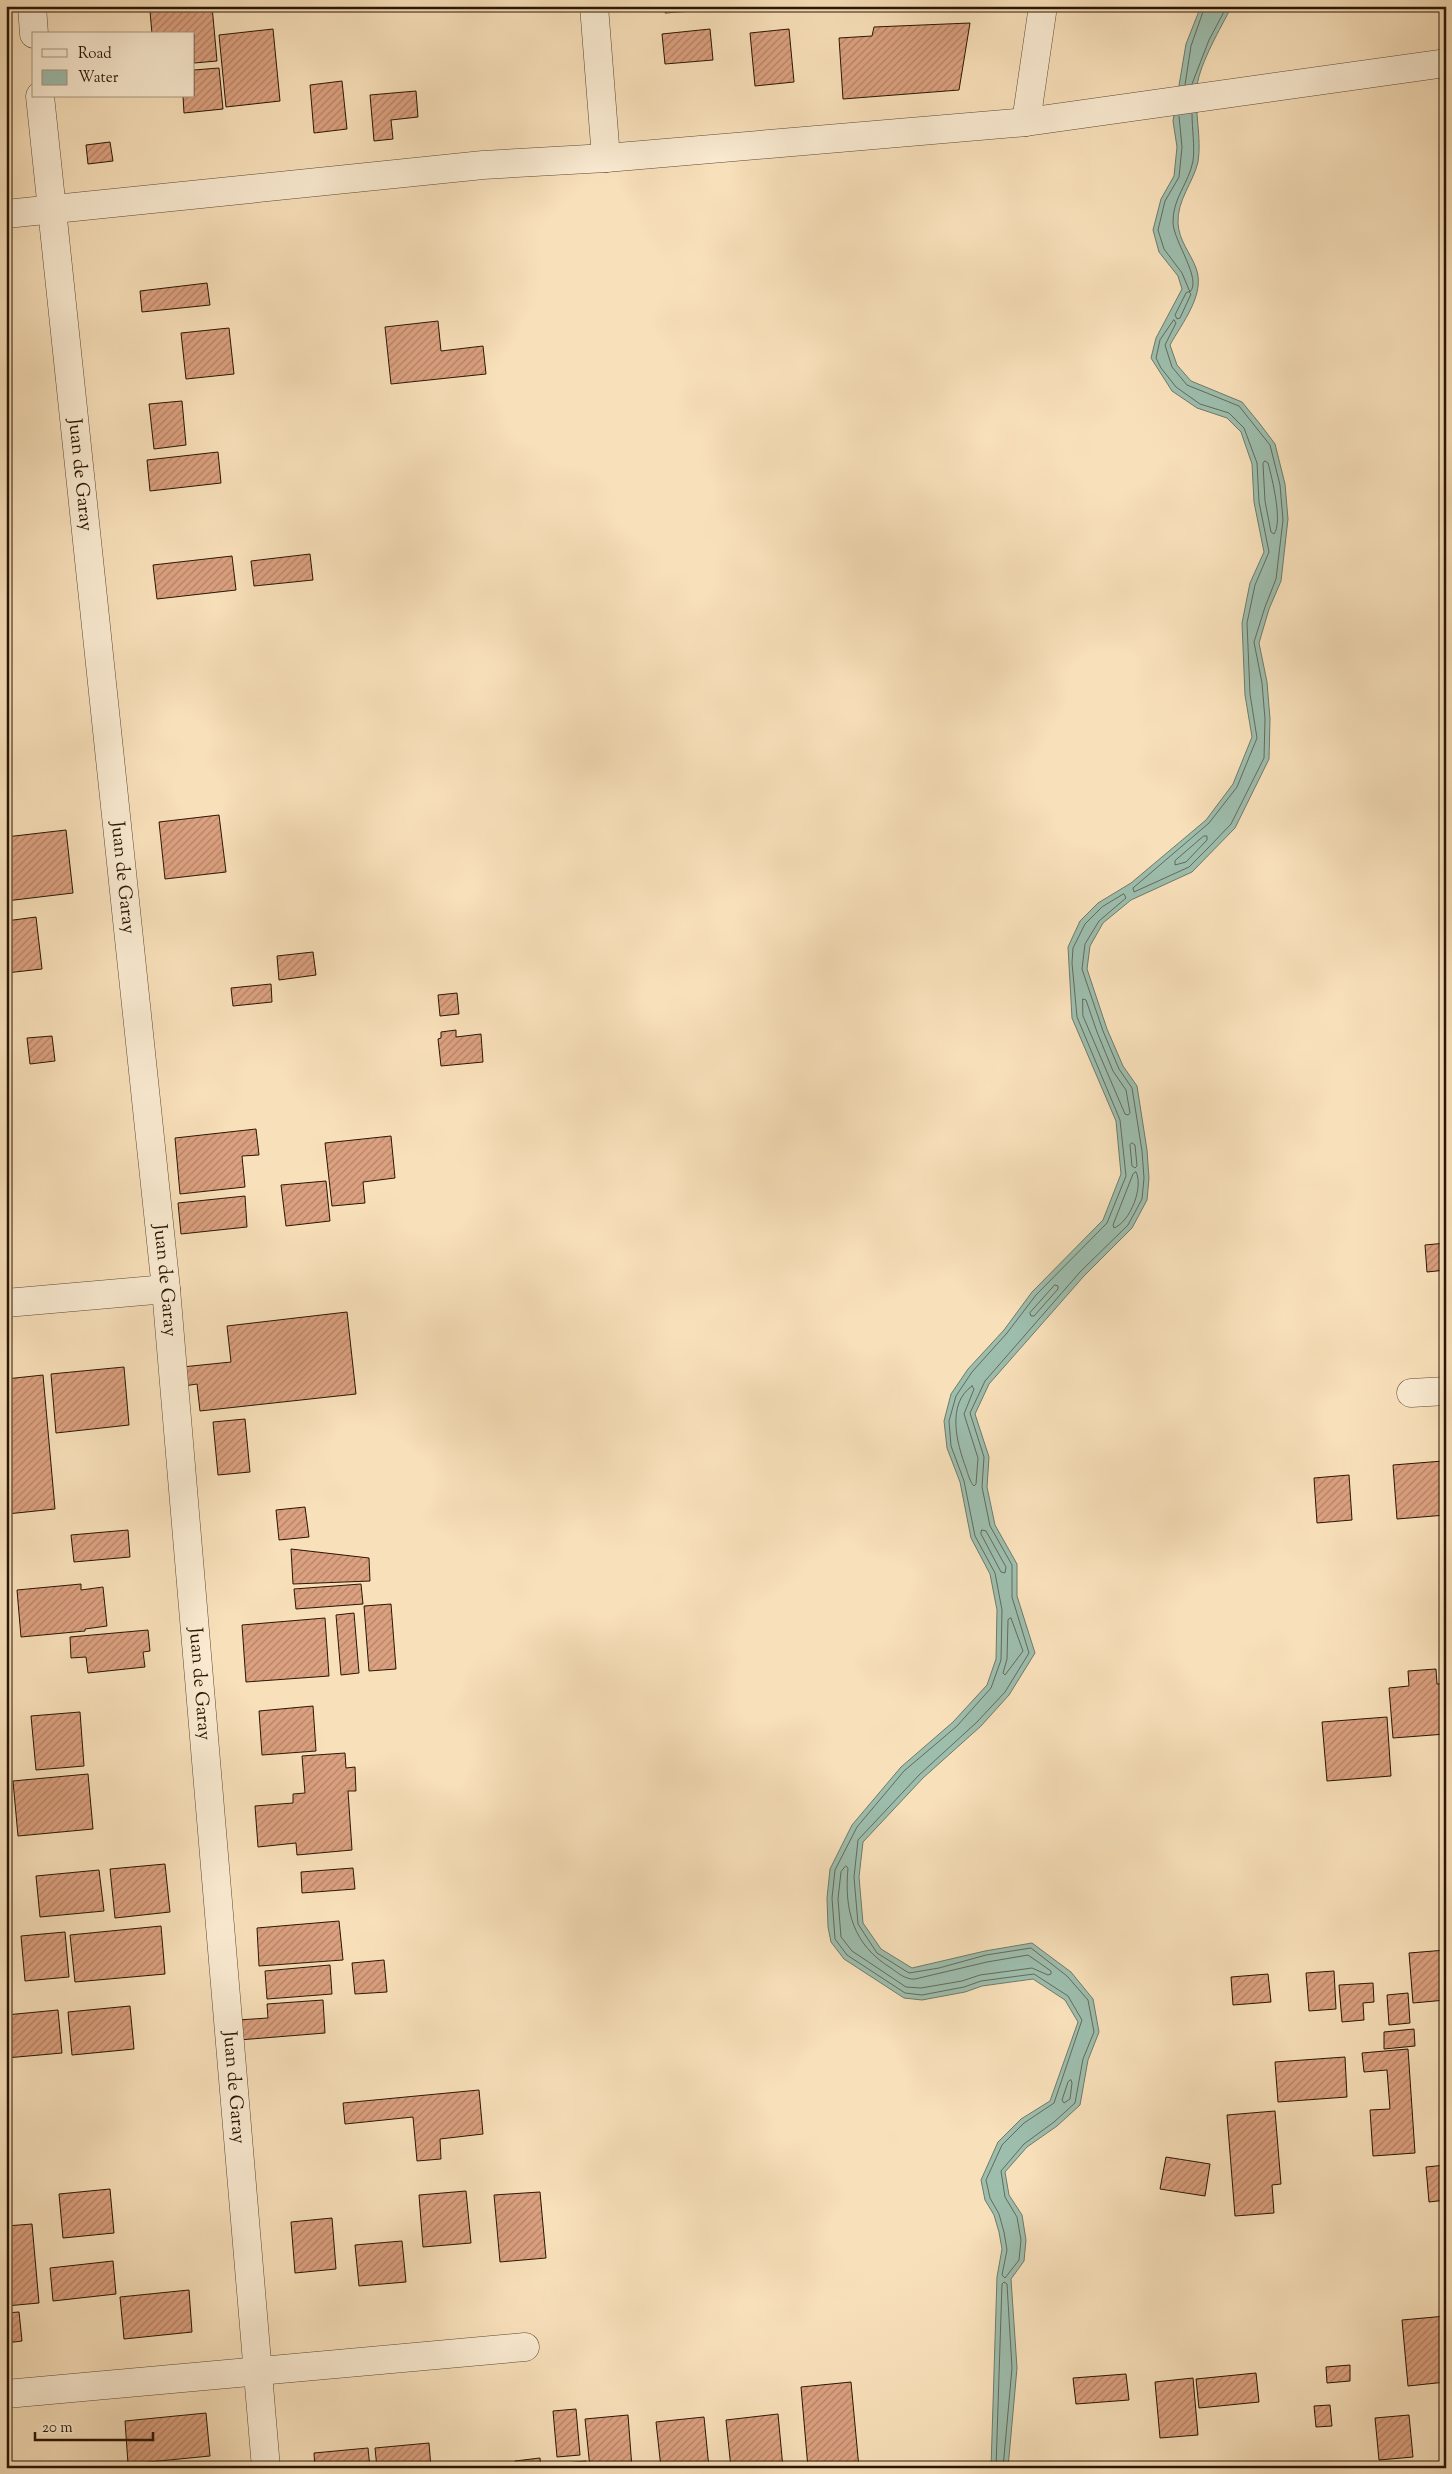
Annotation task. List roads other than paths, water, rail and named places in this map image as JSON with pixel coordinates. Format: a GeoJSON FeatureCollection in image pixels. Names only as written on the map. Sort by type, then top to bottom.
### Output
{"type":"FeatureCollection","features":[{"type":"Feature","properties":{"kind":"street"},"geometry":{"type":"LineString","coordinates":[[32,6],[34,32]]}},
{"type":"Feature","properties":{"kind":"street"},"geometry":{"type":"LineString","coordinates":[[594,6],[606,158]]}},
{"type":"Feature","properties":{"kind":"street"},"geometry":{"type":"LineString","coordinates":[[1026,122],[1043,6]]}},
{"type":"Feature","properties":{"kind":"street"},"geometry":{"type":"LineString","coordinates":[[6,214],[51,211],[483,165],[606,158],[1026,122],[1446,63]]}},
{"type":"Feature","properties":{"kind":"street","name":"Juan de Garay"},"geometry":{"type":"LineString","coordinates":[[40,98],[166,1289],[266,2468]]}},
{"type":"Feature","properties":{"kind":"street"},"geometry":{"type":"LineString","coordinates":[[6,1303],[166,1289]]}},
{"type":"Feature","properties":{"kind":"street"},"geometry":{"type":"LineString","coordinates":[[1411,1393],[1446,1391]]}},
{"type":"Feature","properties":{"kind":"street"},"geometry":{"type":"LineString","coordinates":[[6,2394],[525,2347]]}},
{"type":"Feature","properties":{"kind":"water"},"geometry":{"type":"Polygon","coordinates":[[[1201,6],[1232,6],[1206,56],[1197,86],[1198,162],[1180,207],[1178,223],[1183,241],[1196,268],[1198,288],[1191,308],[1170,345],[1177,365],[1191,381],[1242,402],[1275,444],[1285,484],[1288,519],[1281,581],[1269,609],[1259,643],[1267,682],[1270,719],[1269,759],[1235,828],[1192,872],[1131,900],[1103,923],[1090,946],[1087,969],[1107,1029],[1123,1066],[1137,1086],[1147,1150],[1149,1178],[1147,1200],[1132,1228],[1084,1276],[989,1384],[975,1414],[989,1457],[987,1487],[995,1525],[1017,1564],[1017,1596],[1035,1653],[1009,1695],[981,1726],[923,1778],[863,1842],[859,1877],[863,1923],[881,1949],[912,1968],[985,1951],[1032,1943],[1071,1972],[1093,1999],[1099,2032],[1088,2060],[1080,2105],[1057,2126],[1027,2147],[1005,2172],[1009,2195],[1022,2215],[1026,2240],[1024,2261],[1011,2279],[1017,2368],[1008,2468],[991,2468],[997,2277],[1002,2249],[994,2215],[985,2200],[981,2180],[998,2142],[1021,2119],[1050,2101],[1078,2022],[1065,2000],[1033,1979],[982,1986],[965,1992],[922,2000],[904,1998],[844,1959],[831,1942],[828,1927],[827,1898],[830,1869],[852,1825],[901,1767],[953,1722],[987,1685],[996,1659],[997,1610],[990,1574],[971,1538],[960,1482],[947,1448],[944,1421],[951,1394],[968,1369],[1004,1330],[1032,1292],[1103,1220],[1121,1174],[1116,1121],[1072,1018],[1068,947],[1080,921],[1098,903],[1131,883],[1206,820],[1233,784],[1252,737],[1245,695],[1242,623],[1250,583],[1264,552],[1254,502],[1252,464],[1241,432],[1227,418],[1197,408],[1172,391],[1151,358],[1156,338],[1182,289],[1178,276],[1159,252],[1153,230],[1161,199],[1174,176],[1177,147],[1173,121],[1186,44],[1201,6]]]}}]}
